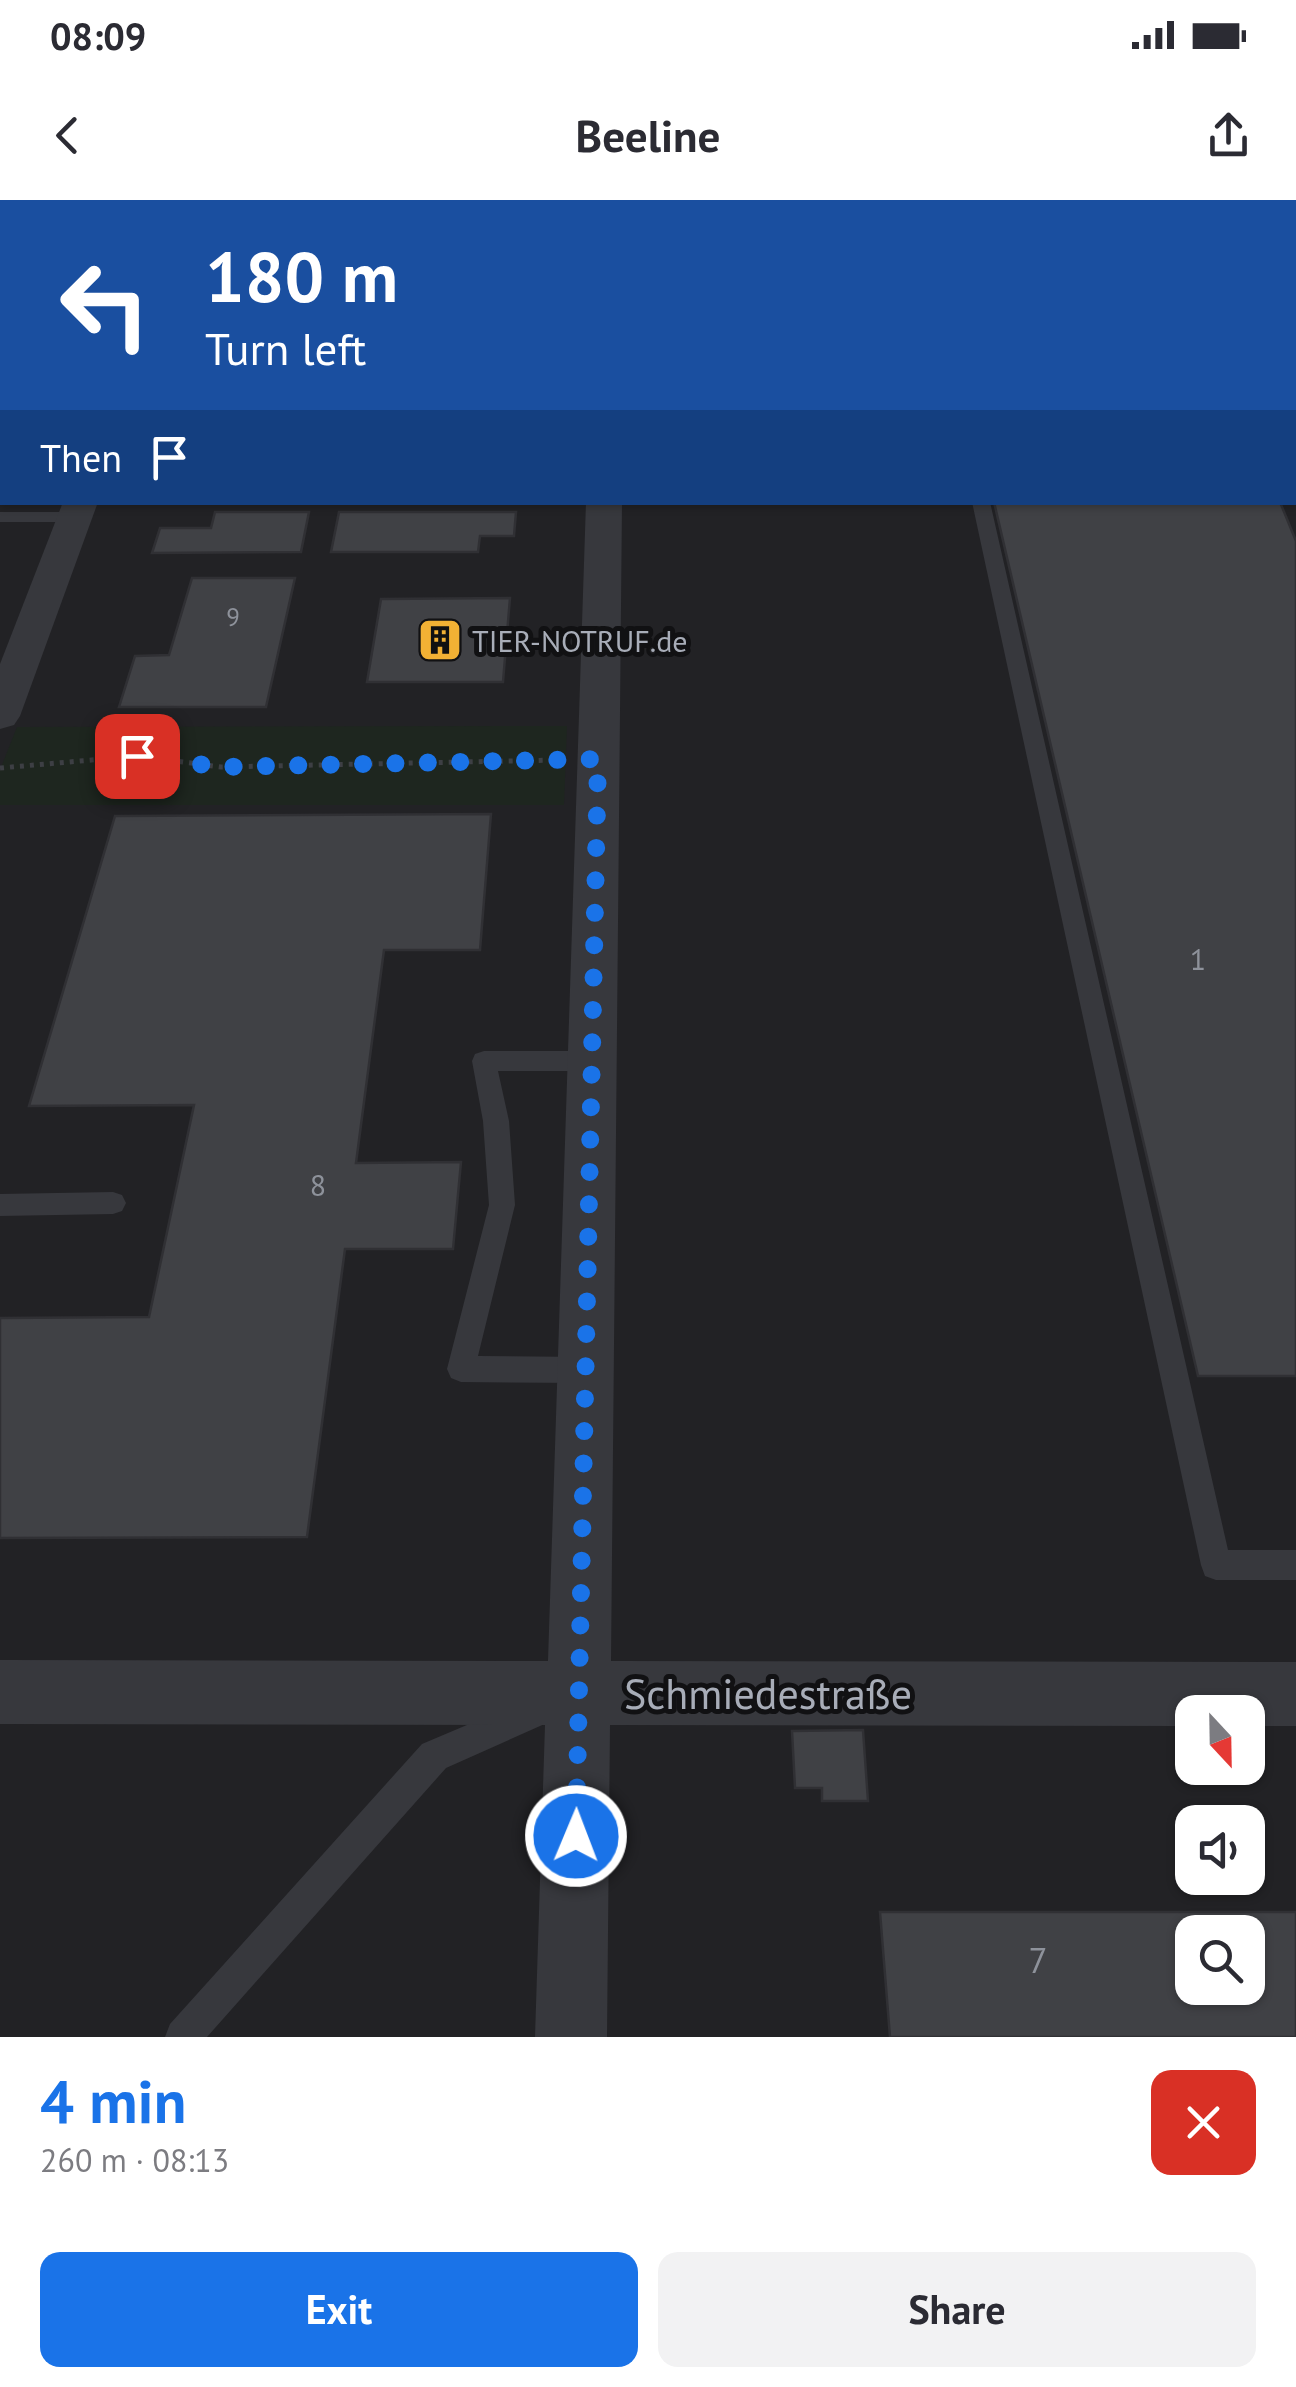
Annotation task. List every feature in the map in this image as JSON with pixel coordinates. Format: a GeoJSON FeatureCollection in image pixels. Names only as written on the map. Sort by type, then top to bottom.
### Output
{"type":"FeatureCollection","features":[{"type":"Feature","properties":{"kind":"street"},"geometry":{"type":"LineString","coordinates":[[571,2037],[604,505]]}},
{"type":"Feature","properties":{"kind":"street"},"geometry":{"type":"LineString","coordinates":[[0,716],[78,510]]}},
{"type":"Feature","properties":{"kind":"street","name":"Schmiedestraße"},"geometry":{"type":"LineString","coordinates":[[0,1692],[1296,1694]]}},
{"type":"Feature","properties":{"kind":"lane"},"geometry":{"type":"LineString","coordinates":[[982,505],[1216,1566],[1296,1565]]}},
{"type":"Feature","properties":{"kind":"lane"},"geometry":{"type":"LineString","coordinates":[[12,512],[78,510]]}},
{"type":"Feature","properties":{"kind":"lane"},"geometry":{"type":"LineString","coordinates":[[586,1370],[460,1369],[502,1204],[496,1121],[484,1061],[592,1061]]}},
{"type":"Feature","properties":{"kind":"lane"},"geometry":{"type":"LineString","coordinates":[[0,1205],[112,1203]]}},
{"type":"Feature","properties":{"kind":"lane"},"geometry":{"type":"LineString","coordinates":[[183,2037],[434,1756],[579,1693]]}},
{"type":"Feature","properties":{"kind":"path"},"geometry":{"type":"LineString","coordinates":[[0,768],[137,756],[221,767],[598,759]]}},
{"type":"Feature","properties":{"kind":"shaded area"},"geometry":{"type":"Polygon","coordinates":[[[0,505],[1296,505],[1296,2037],[0,2037],[0,505]]]}},
{"type":"Feature","properties":{"kind":"shaded area"},"geometry":{"type":"Polygon","coordinates":[[[567,726],[564,805],[0,805],[0,770],[17,727],[567,726]]]}},
{"type":"Feature","properties":{"kind":"building"},"geometry":{"type":"Polygon","coordinates":[[[995,505],[1281,505],[1296,541],[1296,1376],[1198,1376],[995,505]]]}},
{"type":"Feature","properties":{"kind":"building"},"geometry":{"type":"Polygon","coordinates":[[[215,512],[309,512],[301,552],[152,553],[160,528],[211,528],[215,512]]]}},
{"type":"Feature","properties":{"kind":"building"},"geometry":{"type":"Polygon","coordinates":[[[339,512],[516,512],[514,536],[480,536],[478,552],[331,552],[339,512]]]}},
{"type":"Feature","properties":{"kind":"building"},"geometry":{"type":"Polygon","coordinates":[[[192,578],[295,578],[266,707],[119,707],[135,656],[169,655],[192,578]]]}},
{"type":"Feature","properties":{"kind":"building","name":"TIER-NOTRUF.de"},"geometry":{"type":"Polygon","coordinates":[[[510,598],[503,682],[367,682],[381,599],[510,598]]]}},
{"type":"Feature","properties":{"kind":"building"},"geometry":{"type":"Polygon","coordinates":[[[491,814],[480,950],[384,950],[356,1163],[461,1162],[453,1249],[345,1249],[307,1537],[0,1538],[0,1318],[149,1317],[194,1105],[29,1106],[115,816],[491,814]]]}},
{"type":"Feature","properties":{"kind":"building"},"geometry":{"type":"Polygon","coordinates":[[[863,1730],[868,1801],[822,1801],[822,1788],[795,1788],[792,1731],[863,1730]]]}},
{"type":"Feature","properties":{"kind":"building"},"geometry":{"type":"Polygon","coordinates":[[[880,1912],[1296,1912],[1296,2037],[890,2037],[880,1912]]]}},
{"type":"Feature","properties":{"kind":"place","name":"TIER-NOTRUF.de"},"geometry":{"type":"Point","coordinates":[440,640]}},
{"type":"Feature","properties":{"kind":"route"},"geometry":{"type":"LineString","coordinates":[[137,756],[221,767],[598,759],[576,1836]]}}]}
